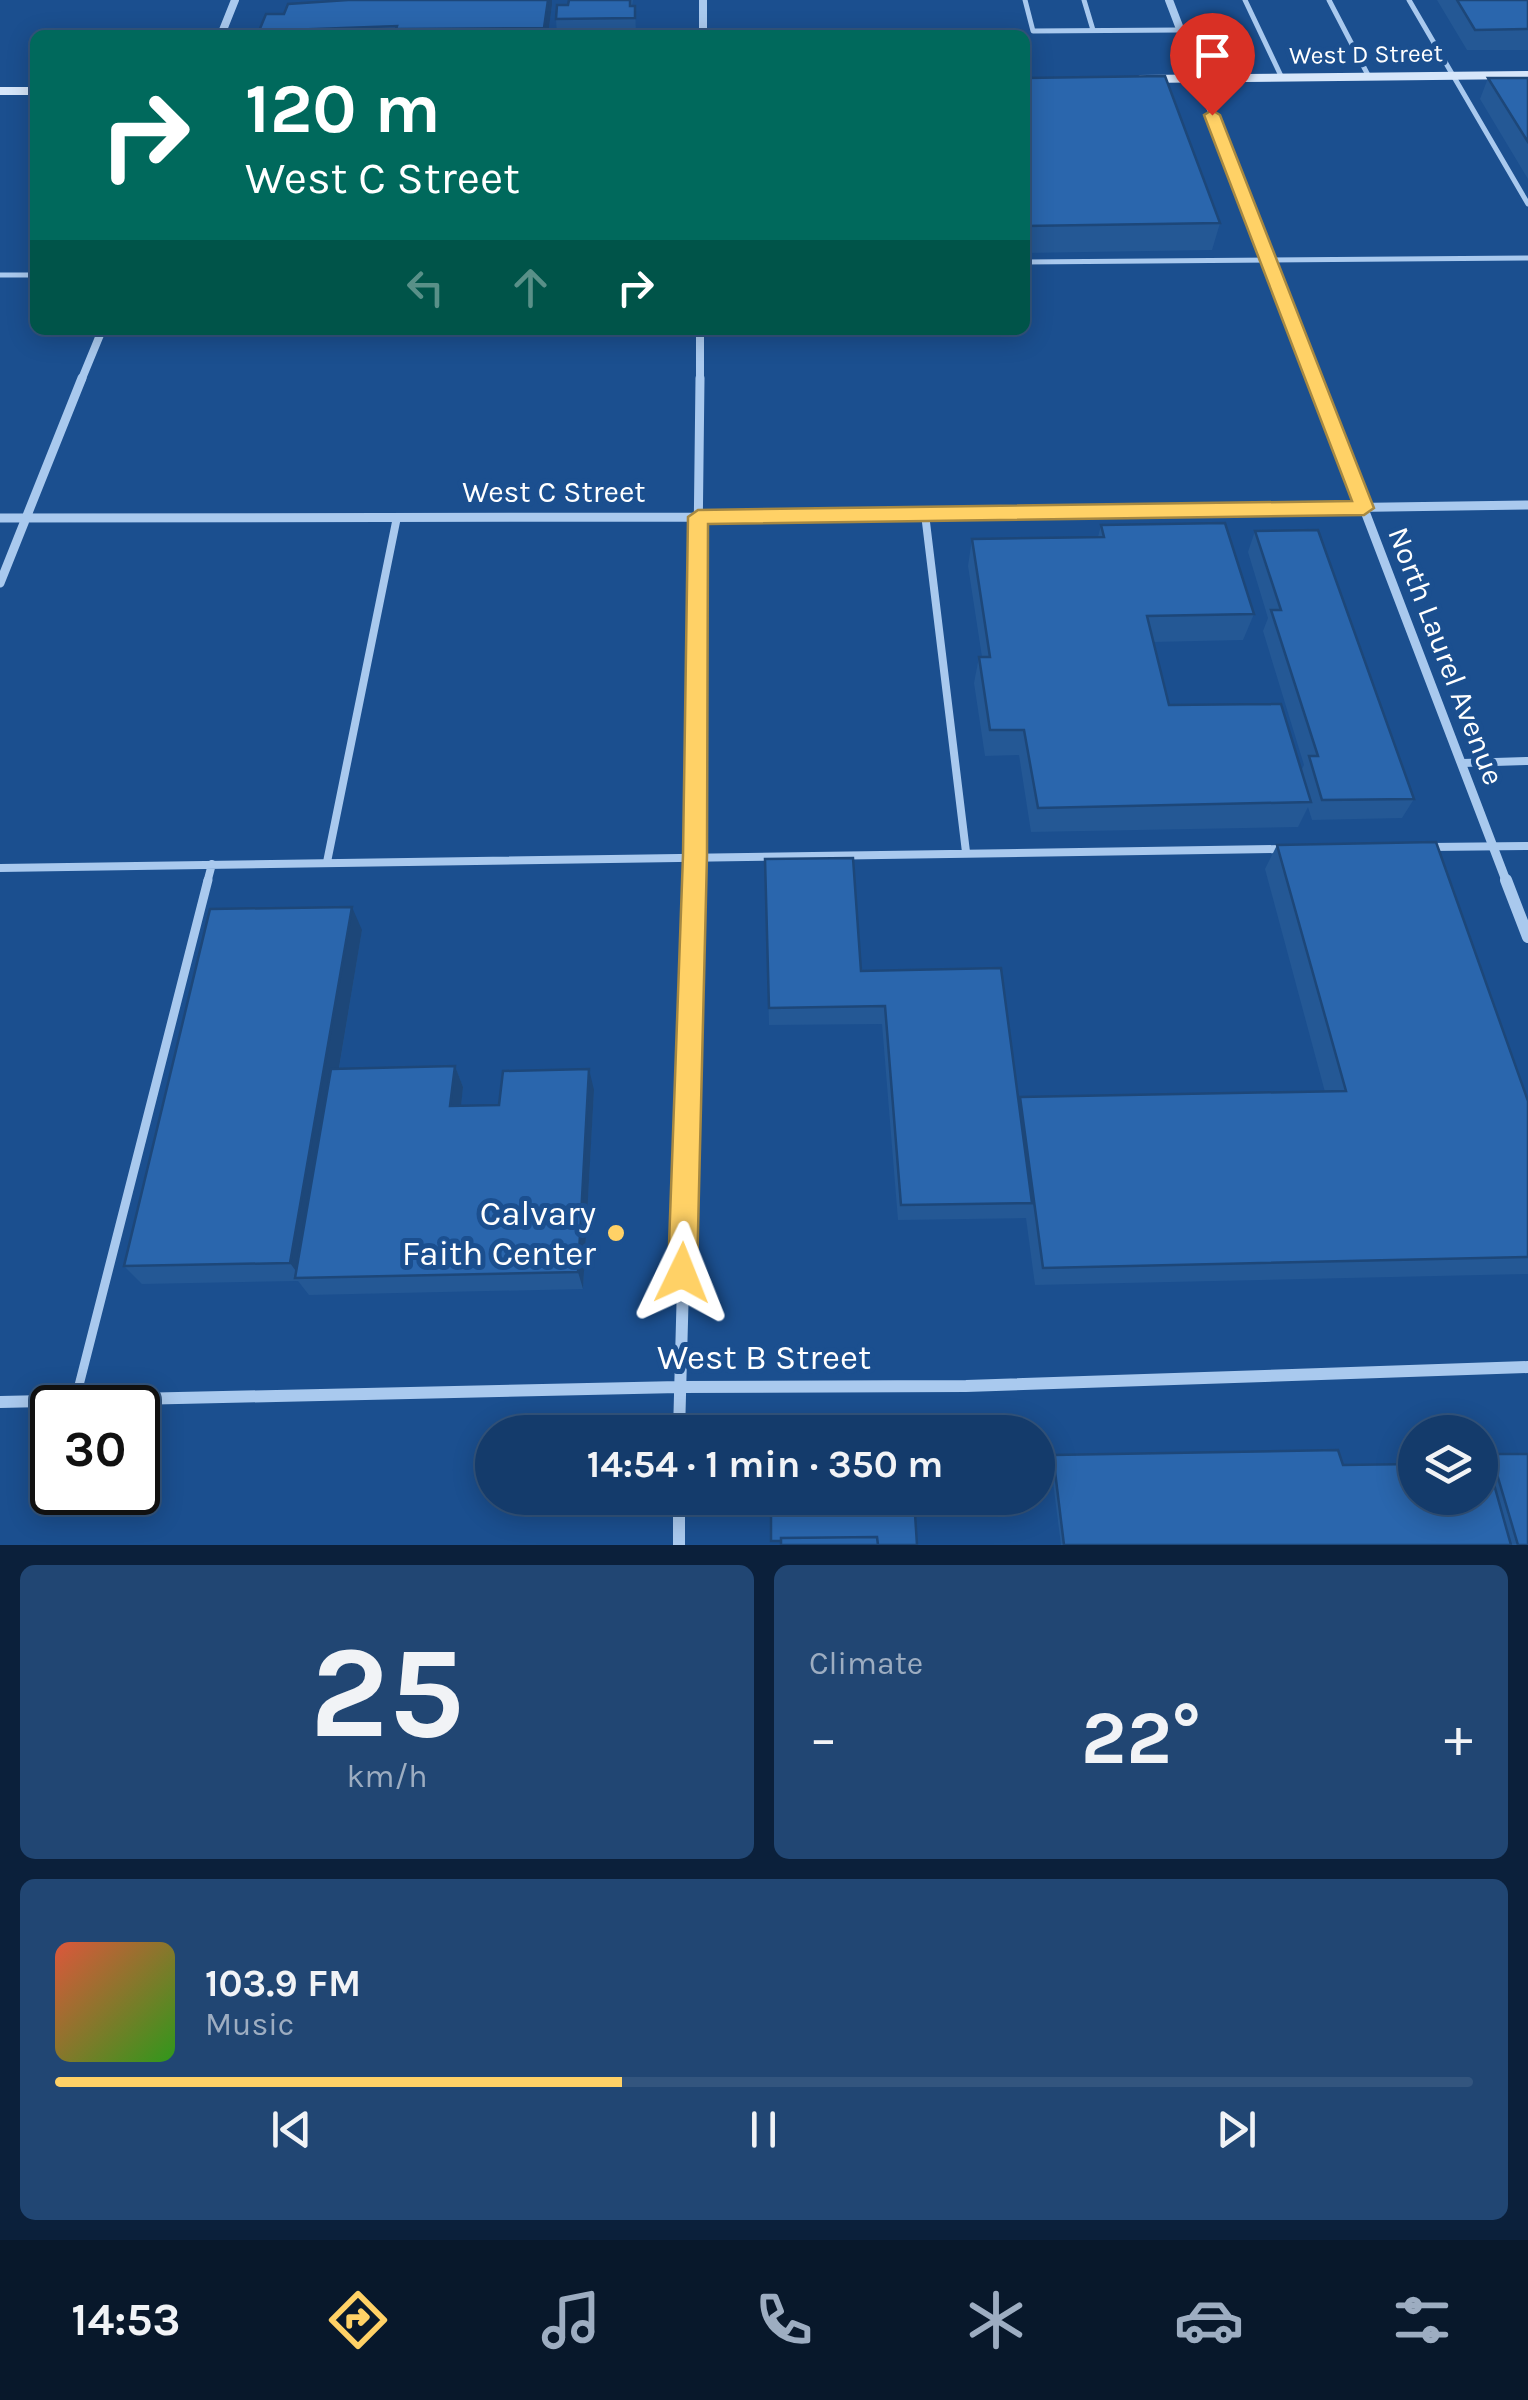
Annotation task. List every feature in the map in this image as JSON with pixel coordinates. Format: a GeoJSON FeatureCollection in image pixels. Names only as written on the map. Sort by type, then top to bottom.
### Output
{"type":"FeatureCollection","features":[{"type":"Feature","properties":{"kind":"main road","name":"West D Street"},"geometry":{"type":"LineString","coordinates":[[1121,80],[1528,75]]}},
{"type":"Feature","properties":{"kind":"main road"},"geometry":{"type":"LineString","coordinates":[[0,91],[30,90]]}},
{"type":"Feature","properties":{"kind":"street"},"geometry":{"type":"LineString","coordinates":[[223,30],[235,0]]}},
{"type":"Feature","properties":{"kind":"street"},"geometry":{"type":"LineString","coordinates":[[702,30],[703,0]]}},
{"type":"Feature","properties":{"kind":"street","name":"North Laurel Avenue"},"geometry":{"type":"LineString","coordinates":[[1168,0],[1528,937]]}},
{"type":"Feature","properties":{"kind":"street"},"geometry":{"type":"LineString","coordinates":[[0,583],[100,335]]}},
{"type":"Feature","properties":{"kind":"street"},"geometry":{"type":"LineString","coordinates":[[679,1415],[695,855],[700,335]]}},
{"type":"Feature","properties":{"kind":"street","name":"West C Street"},"geometry":{"type":"LineString","coordinates":[[0,518],[698,517],[1528,505]]}},
{"type":"Feature","properties":{"kind":"street","name":"West B Street"},"geometry":{"type":"LineString","coordinates":[[160,1399],[679,1387],[966,1386],[1528,1367]]}},
{"type":"Feature","properties":{"kind":"street","name":"West B Street"},"geometry":{"type":"LineString","coordinates":[[0,1402],[30,1402]]}},
{"type":"Feature","properties":{"kind":"street"},"geometry":{"type":"LineString","coordinates":[[679,1515],[679,1545]]}},
{"type":"Feature","properties":{"kind":"lane"},"geometry":{"type":"LineString","coordinates":[[1025,0],[1034,31],[1180,30]]}},
{"type":"Feature","properties":{"kind":"lane"},"geometry":{"type":"LineString","coordinates":[[1084,0],[1093,30]]}},
{"type":"Feature","properties":{"kind":"lane"},"geometry":{"type":"LineString","coordinates":[[1245,0],[1282,78]]}},
{"type":"Feature","properties":{"kind":"lane"},"geometry":{"type":"LineString","coordinates":[[1329,0],[1369,77]]}},
{"type":"Feature","properties":{"kind":"lane"},"geometry":{"type":"LineString","coordinates":[[1409,0],[1528,204]]}},
{"type":"Feature","properties":{"kind":"lane"},"geometry":{"type":"LineString","coordinates":[[1030,262],[1528,258]]}},
{"type":"Feature","properties":{"kind":"lane"},"geometry":{"type":"LineString","coordinates":[[0,275],[30,274]]}},
{"type":"Feature","properties":{"kind":"lane"},"geometry":{"type":"LineString","coordinates":[[924,514],[966,852]]}},
{"type":"Feature","properties":{"kind":"lane"},"geometry":{"type":"LineString","coordinates":[[326,862],[397,518]]}},
{"type":"Feature","properties":{"kind":"lane"},"geometry":{"type":"LineString","coordinates":[[1463,763],[1528,761]]}},
{"type":"Feature","properties":{"kind":"lane"},"geometry":{"type":"LineString","coordinates":[[1416,848],[1528,846]]}},
{"type":"Feature","properties":{"kind":"lane"},"geometry":{"type":"LineString","coordinates":[[0,868],[1299,849]]}},
{"type":"Feature","properties":{"kind":"lane"},"geometry":{"type":"LineString","coordinates":[[79,1385],[212,864]]}},
{"type":"Feature","properties":{"kind":"building"},"geometry":{"type":"Polygon","coordinates":[[[348,0],[548,0],[544,28],[396,29],[397,26],[259,30],[266,14],[284,14],[288,4],[348,0]]]}},
{"type":"Feature","properties":{"kind":"building"},"geometry":{"type":"Polygon","coordinates":[[[569,0],[630,0],[630,6],[635,6],[635,18],[556,19],[557,5],[568,5],[569,0]]]}},
{"type":"Feature","properties":{"kind":"building"},"geometry":{"type":"Polygon","coordinates":[[[1457,0],[1528,0],[1528,29],[1475,30],[1457,0]]]}},
{"type":"Feature","properties":{"kind":"building"},"geometry":{"type":"Polygon","coordinates":[[[1165,76],[1220,223],[1030,226],[1030,78],[1165,76]]]}},
{"type":"Feature","properties":{"kind":"building"},"geometry":{"type":"Polygon","coordinates":[[[1488,78],[1528,78],[1528,142],[1488,78]]]}},
{"type":"Feature","properties":{"kind":"building"},"geometry":{"type":"Polygon","coordinates":[[[1225,523],[1254,614],[1147,616],[1169,705],[1281,704],[1311,802],[1038,808],[1024,730],[990,730],[979,657],[990,657],[972,539],[1104,537],[1101,525],[1225,523]]]}},
{"type":"Feature","properties":{"kind":"building"},"geometry":{"type":"Polygon","coordinates":[[[1318,530],[1414,799],[1322,800],[1309,756],[1318,756],[1271,610],[1281,610],[1255,531],[1318,530]]]}},
{"type":"Feature","properties":{"kind":"building"},"geometry":{"type":"Polygon","coordinates":[[[1436,842],[1528,1101],[1528,1257],[1043,1268],[1020,1097],[1346,1091],[1277,845],[1436,842]]]}},
{"type":"Feature","properties":{"kind":"building"},"geometry":{"type":"Polygon","coordinates":[[[853,858],[861,971],[1001,968],[1032,1203],[901,1205],[885,1006],[769,1008],[765,859],[853,858]]]}},
{"type":"Feature","properties":{"kind":"building"},"geometry":{"type":"Polygon","coordinates":[[[352,907],[290,1263],[124,1266],[210,909],[352,907]]]}},
{"type":"Feature","properties":{"kind":"building"},"geometry":{"type":"Polygon","coordinates":[[[455,1066],[450,1106],[499,1105],[503,1071],[589,1069],[578,1272],[295,1278],[331,1069],[455,1066]]]}},
{"type":"Feature","properties":{"kind":"building"},"geometry":{"type":"Polygon","coordinates":[[[1338,1450],[1343,1465],[1398,1464],[1398,1515],[1498,1515],[1498,1499],[1511,1545],[1064,1545],[1055,1455],[1338,1450]]]}},
{"type":"Feature","properties":{"kind":"building"},"geometry":{"type":"Polygon","coordinates":[[[1498,1454],[1528,1454],[1528,1545],[1518,1545],[1498,1478],[1498,1454]]]}},
{"type":"Feature","properties":{"kind":"building"},"geometry":{"type":"Polygon","coordinates":[[[771,1515],[915,1515],[917,1545],[878,1545],[877,1537],[771,1541],[771,1515]]]}},
{"type":"Feature","properties":{"kind":"building"},"geometry":{"type":"Polygon","coordinates":[[[877,1537],[878,1545],[781,1545],[781,1538],[877,1537]]]}},
{"type":"Feature","properties":{"kind":"place","name":"Calvary Faith Center"},"geometry":{"type":"Point","coordinates":[616,1233]}},
{"type":"Feature","properties":{"kind":"route"},"geometry":{"type":"LineString","coordinates":[[682,1273],[695,855],[698,517],[1364,508],[1212,115]]}}]}
